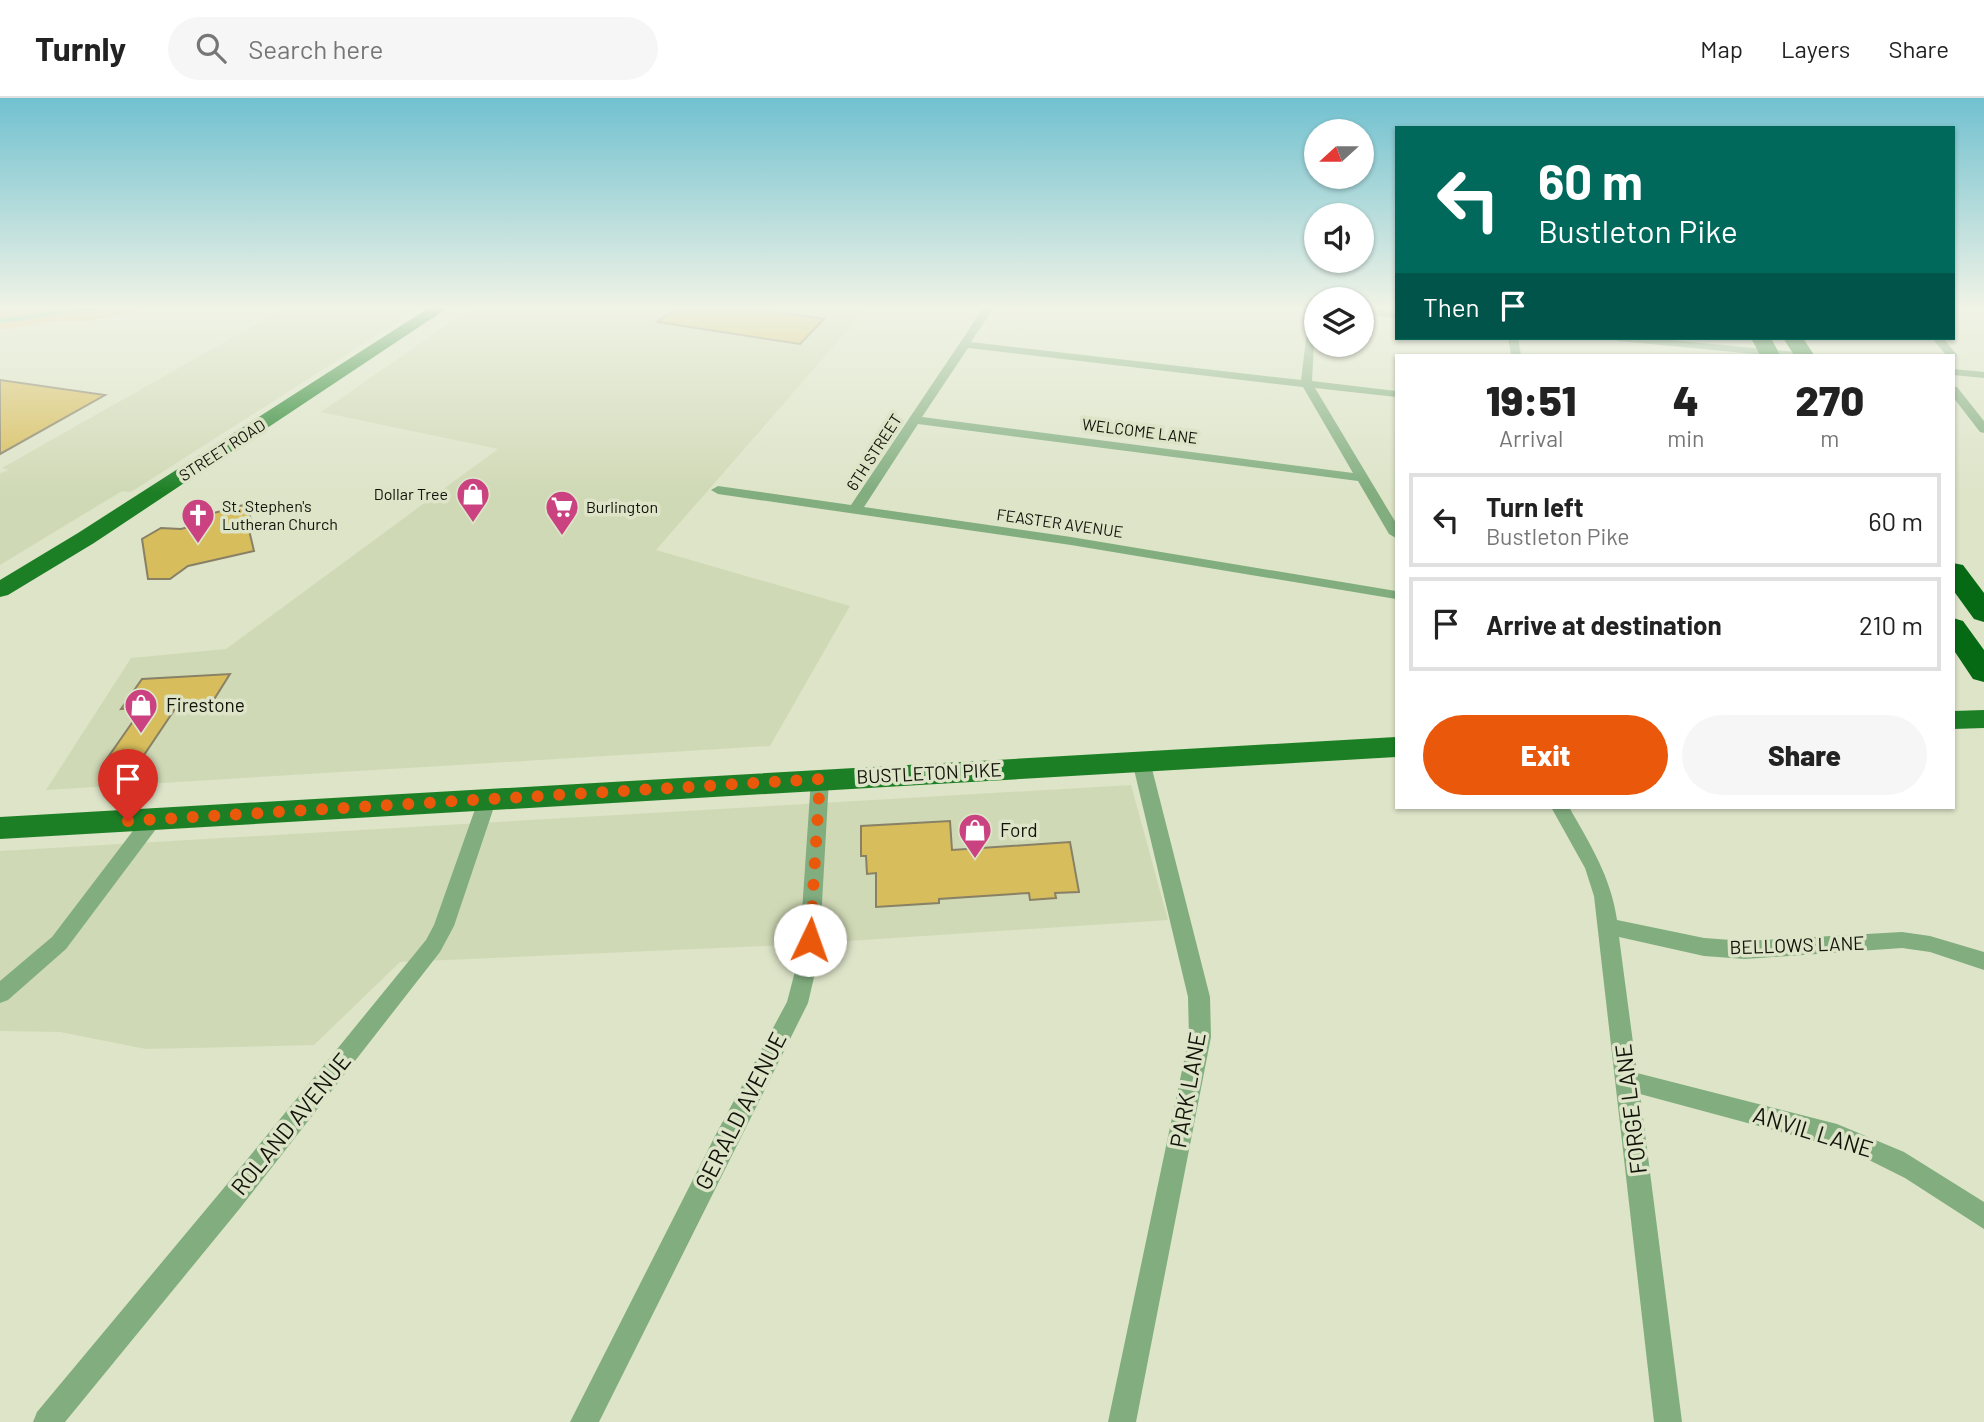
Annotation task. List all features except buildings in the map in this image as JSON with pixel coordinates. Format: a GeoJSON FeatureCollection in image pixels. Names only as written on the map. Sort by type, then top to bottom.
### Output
{"type":"FeatureCollection","features":[{"type":"Feature","properties":{"kind":"highway"},"geometry":{"type":"LineString","coordinates":[[1955,574],[1984,613]]}},
{"type":"Feature","properties":{"kind":"highway"},"geometry":{"type":"LineString","coordinates":[[1955,630],[1984,672]]}},
{"type":"Feature","properties":{"kind":"main road","name":"STREET ROAD"},"geometry":{"type":"LineString","coordinates":[[0,590],[86,538],[346,369]]}},
{"type":"Feature","properties":{"kind":"main road","name":"BUSTLETON PIKE"},"geometry":{"type":"LineString","coordinates":[[0,828],[1395,747]]}},
{"type":"Feature","properties":{"kind":"street","name":"6TH STREET"},"geometry":{"type":"LineString","coordinates":[[855,510],[948,369]]}},
{"type":"Feature","properties":{"kind":"street"},"geometry":{"type":"LineString","coordinates":[[1187,369],[1395,394]]}},
{"type":"Feature","properties":{"kind":"street"},"geometry":{"type":"LineString","coordinates":[[1308,369],[1306,382],[1395,532]]}},
{"type":"Feature","properties":{"kind":"street"},"geometry":{"type":"LineString","coordinates":[[1964,369],[1968,373]]}},
{"type":"Feature","properties":{"kind":"street"},"geometry":{"type":"LineString","coordinates":[[1955,372],[1984,375]]}},
{"type":"Feature","properties":{"kind":"street"},"geometry":{"type":"LineString","coordinates":[[1955,392],[1984,429]]}},
{"type":"Feature","properties":{"kind":"street","name":"WELCOME LANE"},"geometry":{"type":"LineString","coordinates":[[913,421],[1049,434],[1362,478]]}},
{"type":"Feature","properties":{"kind":"street","name":"FEASTER AVENUE"},"geometry":{"type":"LineString","coordinates":[[718,490],[1071,541],[1395,596]]}},
{"type":"Feature","properties":{"kind":"street","name":"PARK LANE"},"geometry":{"type":"LineString","coordinates":[[1122,1422],[1200,1037],[1199,997],[1140,761]]}},
{"type":"Feature","properties":{"kind":"street","name":"GERALD AVENUE"},"geometry":{"type":"LineString","coordinates":[[584,1422],[797,1003],[809,956],[820,779]]}},
{"type":"Feature","properties":{"kind":"street","name":"ROLAND AVENUE"},"geometry":{"type":"LineString","coordinates":[[47,1422],[232,1198],[433,946],[444,926],[488,799]]}},
{"type":"Feature","properties":{"kind":"street","name":"FORGE LANE"},"geometry":{"type":"LineString","coordinates":[[1561,809],[1594,868],[1604,896],[1668,1422]]}},
{"type":"Feature","properties":{"kind":"street"},"geometry":{"type":"LineString","coordinates":[[0,994],[59,943],[152,820]]}},
{"type":"Feature","properties":{"kind":"street","name":"BELLOWS LANE"},"geometry":{"type":"LineString","coordinates":[[1609,927],[1704,947],[1745,950],[1902,940],[1940,946],[1984,961]]}},
{"type":"Feature","properties":{"kind":"street","name":"ANVIL LANE"},"geometry":{"type":"LineString","coordinates":[[1628,1082],[1837,1135],[1867,1146],[1914,1169],[1984,1217]]}},
{"type":"Feature","properties":{"kind":"shaded area"},"geometry":{"type":"Polygon","coordinates":[[[177,369],[324,369],[131,492],[122,491],[0,565],[0,473],[9,470],[2,468],[177,369]]]}},
{"type":"Feature","properties":{"kind":"shaded area"},"geometry":{"type":"Polygon","coordinates":[[[384,369],[814,369],[656,550],[850,606],[770,746],[46,790],[131,658],[226,649],[498,449],[321,412],[384,369]]]}},
{"type":"Feature","properties":{"kind":"shaded area"},"geometry":{"type":"Polygon","coordinates":[[[1131,785],[1168,920],[788,945],[400,962],[314,1045],[146,1049],[60,1032],[0,1031],[0,851],[1131,785]]]}},
{"type":"Feature","properties":{"kind":"place","name":"Dollar Tree"},"geometry":{"type":"Point","coordinates":[473,524]}},
{"type":"Feature","properties":{"kind":"place","name":"Burlington"},"geometry":{"type":"Point","coordinates":[562,537]}},
{"type":"Feature","properties":{"kind":"place","name":"St. Stephen's Lutheran Church"},"geometry":{"type":"Point","coordinates":[198,545]}},
{"type":"Feature","properties":{"kind":"place","name":"Firestone"},"geometry":{"type":"Point","coordinates":[141,735]}},
{"type":"Feature","properties":{"kind":"place","name":"Ford"},"geometry":{"type":"Point","coordinates":[975,860]}},
{"type":"Feature","properties":{"kind":"route"},"geometry":{"type":"LineString","coordinates":[[128,821],[820,779],[810,940]]}}]}
